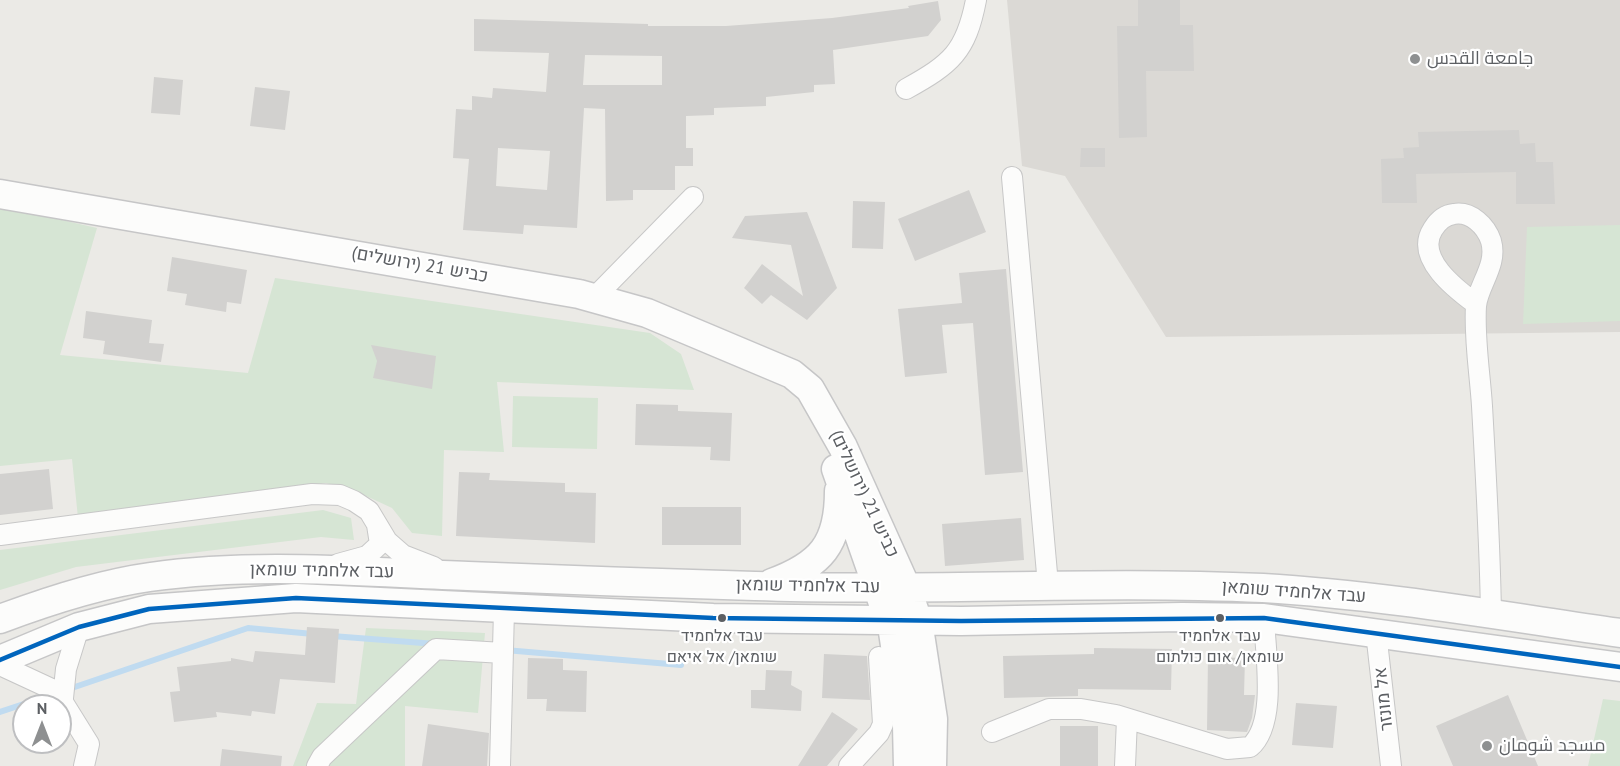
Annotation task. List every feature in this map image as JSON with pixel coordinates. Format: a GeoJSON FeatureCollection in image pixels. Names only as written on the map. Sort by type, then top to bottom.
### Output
{"type":"FeatureCollection","features":[{"type":"Feature","properties":{"kind":"main road","name":"כביש 21 (ירושלים)"},"geometry":{"type":"LineString","coordinates":[[0,194],[511,280],[594,298],[647,313],[777,367],[802,381],[818,400],[843,447],[906,587],[918,621],[928,682],[933,736],[932,766]]}},
{"type":"Feature","properties":{"kind":"main road","name":"כביש 21 (ירושלים)"},"geometry":{"type":"LineString","coordinates":[[818,400],[839,480],[889,620],[896,647],[906,715],[908,766]]}},
{"type":"Feature","properties":{"kind":"main road"},"geometry":{"type":"LineString","coordinates":[[761,587],[803,570],[822,554],[833,534],[837,517],[839,480]]}},
{"type":"Feature","properties":{"kind":"main road","name":"עבד אלחמיד שומאן"},"geometry":{"type":"LineString","coordinates":[[0,619],[50,600],[148,577],[256,569],[325,568],[467,576],[761,587],[1048,585],[1263,588],[1353,595],[1620,633]]}},
{"type":"Feature","properties":{"kind":"main road","name":"עבד אלחמיד שומאן"},"geometry":{"type":"LineString","coordinates":[[0,663],[80,627],[149,609],[296,598],[504,610],[713,618],[918,621],[1264,618],[1620,667]]}},
{"type":"Feature","properties":{"kind":"main road"},"geometry":{"type":"LineString","coordinates":[[928,682],[936,650],[947,633],[961,621]]}},
{"type":"Feature","properties":{"kind":"street"},"geometry":{"type":"LineString","coordinates":[[906,89],[954,58],[965,39],[976,0]]}},
{"type":"Feature","properties":{"kind":"street"},"geometry":{"type":"LineString","coordinates":[[1012,177],[1048,585]]}},
{"type":"Feature","properties":{"kind":"street"},"geometry":{"type":"LineString","coordinates":[[594,298],[693,197]]}},
{"type":"Feature","properties":{"kind":"street"},"geometry":{"type":"LineString","coordinates":[[1476,304],[1490,543],[1491,615]]}},
{"type":"Feature","properties":{"kind":"street"},"geometry":{"type":"LineString","coordinates":[[0,535],[312,494],[340,495],[369,511],[387,541],[403,555],[467,576]]}},
{"type":"Feature","properties":{"kind":"street"},"geometry":{"type":"LineString","coordinates":[[325,568],[367,556],[380,544],[377,525]]}},
{"type":"Feature","properties":{"kind":"street"},"geometry":{"type":"LineString","coordinates":[[500,766],[504,610]]}},
{"type":"Feature","properties":{"kind":"street"},"geometry":{"type":"LineString","coordinates":[[992,732],[1049,709],[1081,709],[1127,719],[1227,749],[1250,747],[1261,733],[1266,714],[1264,618]]}},
{"type":"Feature","properties":{"kind":"street"},"geometry":{"type":"LineString","coordinates":[[63,694],[66,669],[80,627]]}},
{"type":"Feature","properties":{"kind":"street","name":"אל מונזר"},"geometry":{"type":"LineString","coordinates":[[1377,632],[1391,766]]}},
{"type":"Feature","properties":{"kind":"street"},"geometry":{"type":"LineString","coordinates":[[317,766],[322,757],[436,649],[503,653]]}},
{"type":"Feature","properties":{"kind":"street"},"geometry":{"type":"LineString","coordinates":[[849,766],[879,733],[883,724],[879,657]]}},
{"type":"Feature","properties":{"kind":"street"},"geometry":{"type":"LineString","coordinates":[[0,663],[59,694]]}},
{"type":"Feature","properties":{"kind":"street"},"geometry":{"type":"LineString","coordinates":[[72,714],[89,744],[84,766]]}},
{"type":"Feature","properties":{"kind":"street"},"geometry":{"type":"LineString","coordinates":[[1125,766],[1127,719]]}},
{"type":"Feature","properties":{"kind":"shaded area"},"geometry":{"type":"Polygon","coordinates":[[[1007,0],[1620,0],[1620,332],[1166,337],[1065,176],[1022,166],[1007,0]]]}},
{"type":"Feature","properties":{"kind":"green space"},"geometry":{"type":"Polygon","coordinates":[[[0,206],[97,228],[60,355],[248,373],[275,278],[650,333],[681,354],[694,390],[497,382],[504,452],[444,450],[442,536],[412,533],[392,508],[364,495],[326,483],[78,518],[72,459],[0,466],[0,206]]]}},
{"type":"Feature","properties":{"kind":"green space"},"geometry":{"type":"Polygon","coordinates":[[[1620,225],[1620,321],[1523,324],[1527,227],[1620,225]]]}},
{"type":"Feature","properties":{"kind":"green space"},"geometry":{"type":"Polygon","coordinates":[[[513,396],[598,398],[597,449],[512,447],[513,396]]]}},
{"type":"Feature","properties":{"kind":"green space"},"geometry":{"type":"Polygon","coordinates":[[[323,510],[351,518],[354,540],[321,537],[76,567],[0,590],[0,550],[323,510]]]}},
{"type":"Feature","properties":{"kind":"green space"},"geometry":{"type":"Polygon","coordinates":[[[366,628],[485,633],[478,713],[405,706],[405,766],[293,766],[317,703],[356,704],[366,628]]]}},
{"type":"Feature","properties":{"kind":"green space"},"geometry":{"type":"Polygon","coordinates":[[[1603,699],[1620,701],[1620,766],[1588,766],[1603,699]]]}},
{"type":"Feature","properties":{"kind":"building"},"geometry":{"type":"Polygon","coordinates":[[[1138,0],[1180,0],[1180,25],[1193,25],[1194,71],[1146,71],[1147,137],[1119,138],[1117,26],[1138,26],[1138,0]]]}},
{"type":"Feature","properties":{"kind":"building"},"geometry":{"type":"Polygon","coordinates":[[[938,1],[941,20],[928,36],[833,50],[835,84],[814,85],[814,92],[766,97],[766,106],[714,108],[714,115],[686,116],[686,148],[693,148],[693,166],[675,166],[675,190],[633,190],[633,200],[606,201],[605,109],[584,108],[577,228],[524,225],[523,234],[463,230],[469,159],[453,158],[456,109],[472,110],[472,96],[492,98],[493,88],[546,92],[549,53],[474,51],[474,19],[648,24],[648,26],[726,26],[832,18],[909,8],[908,6],[938,1]],[[585,55],[583,85],[662,85],[662,56],[585,55]],[[498,148],[496,186],[547,190],[550,151],[498,148]]]}},
{"type":"Feature","properties":{"kind":"building"},"geometry":{"type":"Polygon","coordinates":[[[154,77],[183,80],[180,115],[151,113],[154,77]]]}},
{"type":"Feature","properties":{"kind":"building"},"geometry":{"type":"Polygon","coordinates":[[[255,87],[290,91],[285,130],[250,126],[255,87]]]}},
{"type":"Feature","properties":{"kind":"building"},"geometry":{"type":"Polygon","coordinates":[[[1519,130],[1520,144],[1535,143],[1536,162],[1553,162],[1555,204],[1516,204],[1516,172],[1416,174],[1417,203],[1382,203],[1381,159],[1404,158],[1403,148],[1419,147],[1418,132],[1519,130]]]}},
{"type":"Feature","properties":{"kind":"building"},"geometry":{"type":"Polygon","coordinates":[[[1081,148],[1105,148],[1105,167],[1080,167],[1081,148]]]}},
{"type":"Feature","properties":{"kind":"building"},"geometry":{"type":"Polygon","coordinates":[[[969,190],[986,232],[915,261],[898,219],[969,190]]]}},
{"type":"Feature","properties":{"kind":"building"},"geometry":{"type":"Polygon","coordinates":[[[853,201],[885,202],[883,249],[852,248],[853,201]]]}},
{"type":"Feature","properties":{"kind":"building"},"geometry":{"type":"Polygon","coordinates":[[[807,212],[837,288],[807,320],[771,295],[762,304],[744,288],[762,264],[803,296],[791,245],[732,238],[745,216],[807,212]]]}},
{"type":"Feature","properties":{"kind":"building"},"geometry":{"type":"Polygon","coordinates":[[[172,257],[247,270],[241,304],[227,302],[226,312],[185,305],[187,294],[167,291],[172,257]]]}},
{"type":"Feature","properties":{"kind":"building"},"geometry":{"type":"Polygon","coordinates":[[[1006,269],[1023,472],[985,475],[973,323],[942,325],[947,373],[905,377],[898,309],[962,303],[959,273],[1006,269]]]}},
{"type":"Feature","properties":{"kind":"building"},"geometry":{"type":"Polygon","coordinates":[[[86,311],[152,320],[149,343],[164,344],[161,362],[103,354],[105,341],[83,338],[86,311]]]}},
{"type":"Feature","properties":{"kind":"building"},"geometry":{"type":"Polygon","coordinates":[[[371,345],[436,356],[432,389],[373,378],[377,361],[371,345]]]}},
{"type":"Feature","properties":{"kind":"building"},"geometry":{"type":"Polygon","coordinates":[[[636,404],[678,405],[678,411],[732,413],[730,461],[710,460],[711,447],[635,445],[636,404]]]}},
{"type":"Feature","properties":{"kind":"building"},"geometry":{"type":"Polygon","coordinates":[[[49,469],[53,509],[0,515],[0,474],[49,469]]]}},
{"type":"Feature","properties":{"kind":"building"},"geometry":{"type":"Polygon","coordinates":[[[459,472],[490,473],[489,480],[565,483],[565,492],[596,493],[595,543],[456,536],[459,472]]]}},
{"type":"Feature","properties":{"kind":"building"},"geometry":{"type":"Polygon","coordinates":[[[662,507],[741,507],[741,545],[662,545],[662,507]]]}},
{"type":"Feature","properties":{"kind":"building"},"geometry":{"type":"Polygon","coordinates":[[[1021,518],[1024,560],[945,566],[942,524],[1021,518]]]}},
{"type":"Feature","properties":{"kind":"building"},"geometry":{"type":"Polygon","coordinates":[[[307,627],[339,629],[335,683],[280,679],[275,714],[252,711],[251,716],[216,712],[217,717],[174,722],[170,692],[180,691],[177,667],[231,661],[231,658],[253,662],[255,651],[305,655],[307,627]]]}},
{"type":"Feature","properties":{"kind":"building"},"geometry":{"type":"Polygon","coordinates":[[[1094,648],[1172,649],[1171,690],[1078,689],[1078,696],[1004,698],[1003,656],[1094,654],[1094,648]]]}},
{"type":"Feature","properties":{"kind":"building"},"geometry":{"type":"Polygon","coordinates":[[[824,654],[867,656],[870,700],[822,698],[824,654]]]}},
{"type":"Feature","properties":{"kind":"building"},"geometry":{"type":"Polygon","coordinates":[[[1208,657],[1245,658],[1244,695],[1255,695],[1252,718],[1247,732],[1207,730],[1208,657]]]}},
{"type":"Feature","properties":{"kind":"building"},"geometry":{"type":"Polygon","coordinates":[[[528,658],[563,659],[563,670],[587,671],[586,712],[546,711],[547,699],[527,699],[528,658]]]}},
{"type":"Feature","properties":{"kind":"building"},"geometry":{"type":"Polygon","coordinates":[[[766,670],[792,671],[791,685],[802,691],[801,711],[751,708],[751,690],[765,690],[766,670]]]}},
{"type":"Feature","properties":{"kind":"building","name":"مسجد شومان"},"geometry":{"type":"Polygon","coordinates":[[[1508,695],[1538,766],[1453,766],[1436,726],[1508,695]]]}},
{"type":"Feature","properties":{"kind":"building"},"geometry":{"type":"Polygon","coordinates":[[[1296,703],[1337,706],[1333,748],[1292,745],[1296,703]]]}},
{"type":"Feature","properties":{"kind":"building"},"geometry":{"type":"Polygon","coordinates":[[[832,712],[858,729],[827,766],[798,766],[832,712]]]}},
{"type":"Feature","properties":{"kind":"building"},"geometry":{"type":"Polygon","coordinates":[[[428,724],[489,733],[487,766],[422,766],[428,724]]]}},
{"type":"Feature","properties":{"kind":"building"},"geometry":{"type":"Polygon","coordinates":[[[1060,726],[1098,726],[1098,766],[1060,766],[1060,726]]]}},
{"type":"Feature","properties":{"kind":"building"},"geometry":{"type":"Polygon","coordinates":[[[222,749],[282,756],[281,766],[220,766],[222,749]]]}},
{"type":"Feature","properties":{"kind":"waterway"},"geometry":{"type":"LineString","coordinates":[[66,690],[248,628],[313,634]]}},
{"type":"Feature","properties":{"kind":"waterway"},"geometry":{"type":"LineString","coordinates":[[332,636],[436,644]]}},
{"type":"Feature","properties":{"kind":"waterway"},"geometry":{"type":"LineString","coordinates":[[505,650],[681,665]]}},
{"type":"Feature","properties":{"kind":"waterway"},"geometry":{"type":"LineString","coordinates":[[0,712],[12,708]]}},
{"type":"Feature","properties":{"kind":"transit line"},"geometry":{"type":"LineString","coordinates":[[0,660],[79,627],[149,609],[296,598],[713,618],[961,621],[1264,618],[1620,667]]}},
{"type":"Feature","properties":{"kind":"place","name":"جامعة القدس"},"geometry":{"type":"Point","coordinates":[1415,59]}},
{"type":"Feature","properties":{"kind":"place","name":"עבד אלחמיד שומאן/ אל איאם"},"geometry":{"type":"Point","coordinates":[722,618]}},
{"type":"Feature","properties":{"kind":"place","name":"עבד אלחמיד שומאן/ אום כולתום"},"geometry":{"type":"Point","coordinates":[1220,618]}},
{"type":"Feature","properties":{"kind":"place","name":"مسجد شومان"},"geometry":{"type":"Point","coordinates":[1487,746]}}]}
